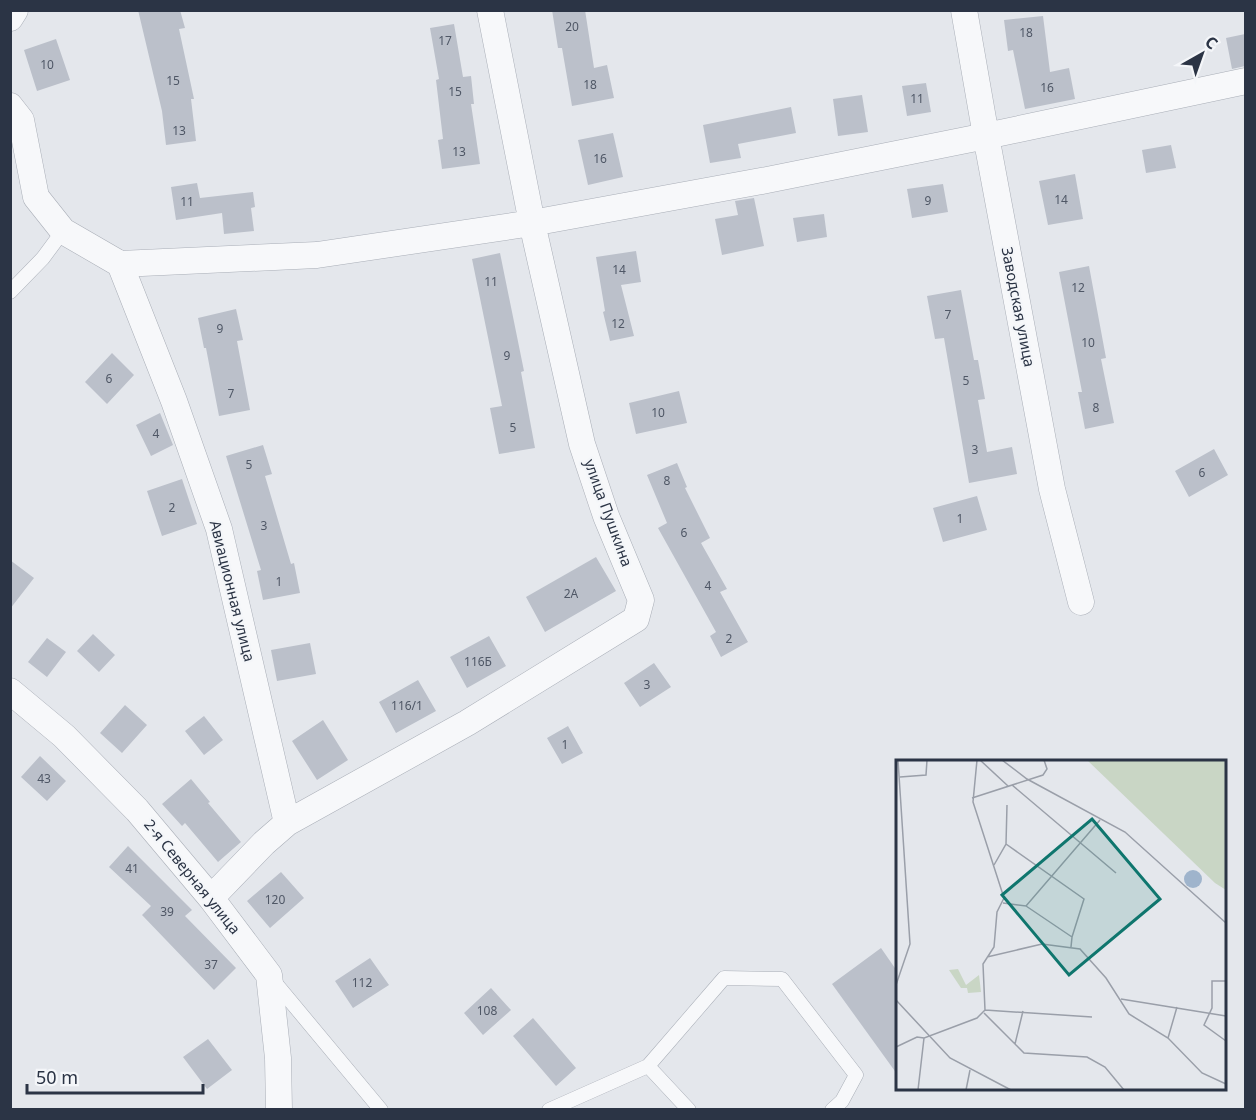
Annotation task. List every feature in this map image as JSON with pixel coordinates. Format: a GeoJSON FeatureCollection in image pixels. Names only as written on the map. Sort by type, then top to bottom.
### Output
{"type":"FeatureCollection","features":[{"type":"Feature","properties":{"kind":"street"},"geometry":{"type":"LineString","coordinates":[[10,18],[15,10]]}},
{"type":"Feature","properties":{"kind":"street","name":"улица Пушкина"},"geometry":{"type":"LineString","coordinates":[[287,823],[467,723],[636,619],[641,600],[606,516],[582,444],[532,223],[490,10]]}},
{"type":"Feature","properties":{"kind":"street","name":"Заводская улица"},"geometry":{"type":"LineString","coordinates":[[964,10],[1052,489],[1082,602]]}},
{"type":"Feature","properties":{"kind":"street"},"geometry":{"type":"LineString","coordinates":[[10,106],[21,120],[36,197],[63,231],[120,264],[317,255],[532,223],[767,180],[1245,81]]}},
{"type":"Feature","properties":{"kind":"street","name":"Авиационная улица"},"geometry":{"type":"LineString","coordinates":[[120,264],[174,401],[219,529],[287,823]]}},
{"type":"Feature","properties":{"kind":"street","name":"2-я Северная улица"},"geometry":{"type":"LineString","coordinates":[[10,692],[64,736],[137,810],[211,898],[269,975]]}},
{"type":"Feature","properties":{"kind":"street"},"geometry":{"type":"LineString","coordinates":[[211,898],[264,843],[287,823]]}},
{"type":"Feature","properties":{"kind":"street"},"geometry":{"type":"LineString","coordinates":[[269,975],[278,1058],[279,1110]]}},
{"type":"Feature","properties":{"kind":"lane"},"geometry":{"type":"LineString","coordinates":[[10,292],[43,258],[63,231]]}},
{"type":"Feature","properties":{"kind":"lane"},"geometry":{"type":"LineString","coordinates":[[269,975],[381,1110]]}},
{"type":"Feature","properties":{"kind":"lane"},"geometry":{"type":"LineString","coordinates":[[549,1110],[648,1066],[724,978],[782,979],[856,1075],[842,1101],[832,1110]]}},
{"type":"Feature","properties":{"kind":"lane"},"geometry":{"type":"LineString","coordinates":[[648,1066],[689,1110]]}},
{"type":"Feature","properties":{"kind":"building"},"geometry":{"type":"Polygon","coordinates":[[[138,10],[180,10],[185,28],[179,29],[194,99],[191,99],[196,141],[166,145],[162,111],[138,10]]]}},
{"type":"Feature","properties":{"kind":"building"},"geometry":{"type":"Polygon","coordinates":[[[552,10],[585,10],[594,68],[607,65],[614,98],[572,106],[562,48],[558,48],[552,10]]]}},
{"type":"Feature","properties":{"kind":"building"},"geometry":{"type":"Polygon","coordinates":[[[1043,16],[1050,72],[1069,68],[1075,99],[1025,109],[1013,50],[1008,51],[1004,20],[1043,16]]]}},
{"type":"Feature","properties":{"kind":"building"},"geometry":{"type":"Polygon","coordinates":[[[454,24],[463,77],[471,76],[474,104],[471,104],[480,164],[442,169],[438,140],[443,139],[436,80],[439,79],[430,28],[454,24]]]}},
{"type":"Feature","properties":{"kind":"building"},"geometry":{"type":"Polygon","coordinates":[[[1245,34],[1245,66],[1232,69],[1226,38],[1245,34]]]}},
{"type":"Feature","properties":{"kind":"building"},"geometry":{"type":"Polygon","coordinates":[[[56,39],[70,80],[37,91],[24,50],[56,39]]]}},
{"type":"Feature","properties":{"kind":"building"},"geometry":{"type":"Polygon","coordinates":[[[926,83],[931,112],[907,116],[902,86],[926,83]]]}},
{"type":"Feature","properties":{"kind":"building"},"geometry":{"type":"Polygon","coordinates":[[[862,95],[868,132],[838,136],[833,99],[862,95]]]}},
{"type":"Feature","properties":{"kind":"building"},"geometry":{"type":"Polygon","coordinates":[[[791,107],[796,133],[738,144],[741,158],[710,163],[703,125],[791,107]]]}},
{"type":"Feature","properties":{"kind":"building"},"geometry":{"type":"Polygon","coordinates":[[[613,133],[623,177],[588,185],[578,140],[613,133]]]}},
{"type":"Feature","properties":{"kind":"building"},"geometry":{"type":"Polygon","coordinates":[[[1171,145],[1176,168],[1146,173],[1142,150],[1171,145]]]}},
{"type":"Feature","properties":{"kind":"building"},"geometry":{"type":"Polygon","coordinates":[[[1075,174],[1083,219],[1048,225],[1039,181],[1075,174]]]}},
{"type":"Feature","properties":{"kind":"building"},"geometry":{"type":"Polygon","coordinates":[[[197,183],[200,198],[253,192],[255,207],[251,208],[254,231],[224,234],[222,213],[176,220],[171,187],[197,183]]]}},
{"type":"Feature","properties":{"kind":"building"},"geometry":{"type":"Polygon","coordinates":[[[943,184],[948,212],[912,218],[907,189],[943,184]]]}},
{"type":"Feature","properties":{"kind":"building"},"geometry":{"type":"Polygon","coordinates":[[[754,198],[764,246],[722,255],[715,219],[738,215],[735,201],[754,198]]]}},
{"type":"Feature","properties":{"kind":"building"},"geometry":{"type":"Polygon","coordinates":[[[824,214],[827,237],[797,242],[793,218],[824,214]]]}},
{"type":"Feature","properties":{"kind":"building"},"geometry":{"type":"Polygon","coordinates":[[[636,251],[641,282],[621,285],[634,336],[610,341],[603,312],[605,311],[596,257],[636,251]]]}},
{"type":"Feature","properties":{"kind":"building"},"geometry":{"type":"Polygon","coordinates":[[[500,253],[524,371],[521,372],[535,448],[499,454],[490,408],[502,406],[472,259],[500,253]]]}},
{"type":"Feature","properties":{"kind":"building"},"geometry":{"type":"Polygon","coordinates":[[[1089,266],[1106,358],[1101,359],[1114,423],[1085,429],[1078,392],[1082,392],[1059,272],[1089,266]]]}},
{"type":"Feature","properties":{"kind":"building"},"geometry":{"type":"Polygon","coordinates":[[[961,290],[974,360],[978,360],[985,399],[978,400],[987,452],[1012,447],[1017,474],[969,483],[944,338],[935,339],[927,296],[961,290]]]}},
{"type":"Feature","properties":{"kind":"building"},"geometry":{"type":"Polygon","coordinates":[[[236,309],[243,340],[237,341],[250,410],[219,416],[198,318],[236,309]]]}},
{"type":"Feature","properties":{"kind":"building"},"geometry":{"type":"Polygon","coordinates":[[[112,353],[134,375],[107,404],[85,382],[112,353]]]}},
{"type":"Feature","properties":{"kind":"building"},"geometry":{"type":"Polygon","coordinates":[[[679,391],[687,423],[636,434],[629,403],[679,391]]]}},
{"type":"Feature","properties":{"kind":"building"},"geometry":{"type":"Polygon","coordinates":[[[160,413],[173,445],[151,456],[136,425],[160,413]]]}},
{"type":"Feature","properties":{"kind":"building"},"geometry":{"type":"Polygon","coordinates":[[[263,445],[272,474],[265,476],[291,564],[294,563],[300,593],[263,600],[257,571],[261,570],[226,456],[263,445]]]}},
{"type":"Feature","properties":{"kind":"building"},"geometry":{"type":"Polygon","coordinates":[[[1214,449],[1228,475],[1189,497],[1175,471],[1214,449]]]}},
{"type":"Feature","properties":{"kind":"building"},"geometry":{"type":"Polygon","coordinates":[[[677,463],[687,487],[685,488],[710,538],[701,543],[727,589],[720,592],[748,642],[721,657],[710,636],[716,632],[658,528],[667,523],[647,475],[677,463]]]}},
{"type":"Feature","properties":{"kind":"building"},"geometry":{"type":"Polygon","coordinates":[[[182,479],[197,524],[162,536],[147,491],[182,479]]]}},
{"type":"Feature","properties":{"kind":"building"},"geometry":{"type":"Polygon","coordinates":[[[977,496],[987,530],[943,542],[933,508],[977,496]]]}},
{"type":"Feature","properties":{"kind":"building"},"geometry":{"type":"Polygon","coordinates":[[[596,557],[616,591],[545,632],[526,597],[596,557]]]}},
{"type":"Feature","properties":{"kind":"building"},"geometry":{"type":"Polygon","coordinates":[[[10,560],[34,578],[10,609],[10,560]]]}},
{"type":"Feature","properties":{"kind":"building"},"geometry":{"type":"Polygon","coordinates":[[[93,634],[115,655],[99,672],[77,651],[93,634]]]}},
{"type":"Feature","properties":{"kind":"building"},"geometry":{"type":"Polygon","coordinates":[[[489,636],[506,666],[467,688],[450,657],[489,636]]]}},
{"type":"Feature","properties":{"kind":"building"},"geometry":{"type":"Polygon","coordinates":[[[47,638],[66,652],[47,677],[28,662],[47,638]]]}},
{"type":"Feature","properties":{"kind":"building"},"geometry":{"type":"Polygon","coordinates":[[[310,643],[316,674],[277,681],[271,650],[310,643]]]}},
{"type":"Feature","properties":{"kind":"building"},"geometry":{"type":"Polygon","coordinates":[[[654,663],[671,687],[640,707],[624,683],[654,663]]]}},
{"type":"Feature","properties":{"kind":"building"},"geometry":{"type":"Polygon","coordinates":[[[418,680],[436,711],[396,733],[379,702],[418,680]]]}},
{"type":"Feature","properties":{"kind":"building"},"geometry":{"type":"Polygon","coordinates":[[[125,705],[147,725],[122,753],[100,733],[125,705]]]}},
{"type":"Feature","properties":{"kind":"building"},"geometry":{"type":"Polygon","coordinates":[[[204,716],[223,740],[204,755],[185,731],[204,716]]]}},
{"type":"Feature","properties":{"kind":"building"},"geometry":{"type":"Polygon","coordinates":[[[323,720],[348,760],[317,780],[292,741],[323,720]]]}},
{"type":"Feature","properties":{"kind":"building"},"geometry":{"type":"Polygon","coordinates":[[[568,726],[583,753],[562,764],[547,738],[568,726]]]}},
{"type":"Feature","properties":{"kind":"building"},"geometry":{"type":"Polygon","coordinates":[[[40,756],[66,781],[47,801],[21,777],[40,756]]]}},
{"type":"Feature","properties":{"kind":"building"},"geometry":{"type":"Polygon","coordinates":[[[191,779],[241,842],[218,862],[185,823],[182,826],[162,804],[191,779]]]}},
{"type":"Feature","properties":{"kind":"building"},"geometry":{"type":"Polygon","coordinates":[[[128,846],[192,910],[185,916],[236,968],[214,990],[142,915],[151,906],[109,867],[128,846]]]}},
{"type":"Feature","properties":{"kind":"building"},"geometry":{"type":"Polygon","coordinates":[[[281,872],[304,898],[270,928],[247,901],[281,872]]]}},
{"type":"Feature","properties":{"kind":"building"},"geometry":{"type":"Polygon","coordinates":[[[881,948],[896,970],[896,1073],[832,984],[881,948]]]}},
{"type":"Feature","properties":{"kind":"building"},"geometry":{"type":"Polygon","coordinates":[[[370,958],[389,985],[353,1008],[335,981],[370,958]]]}},
{"type":"Feature","properties":{"kind":"building"},"geometry":{"type":"Polygon","coordinates":[[[491,988],[511,1010],[483,1035],[464,1013],[491,988]]]}},
{"type":"Feature","properties":{"kind":"building"},"geometry":{"type":"Polygon","coordinates":[[[533,1018],[576,1068],[556,1086],[513,1036],[533,1018]]]}},
{"type":"Feature","properties":{"kind":"building"},"geometry":{"type":"Polygon","coordinates":[[[208,1039],[232,1070],[207,1089],[183,1057],[208,1039]]]}}]}
